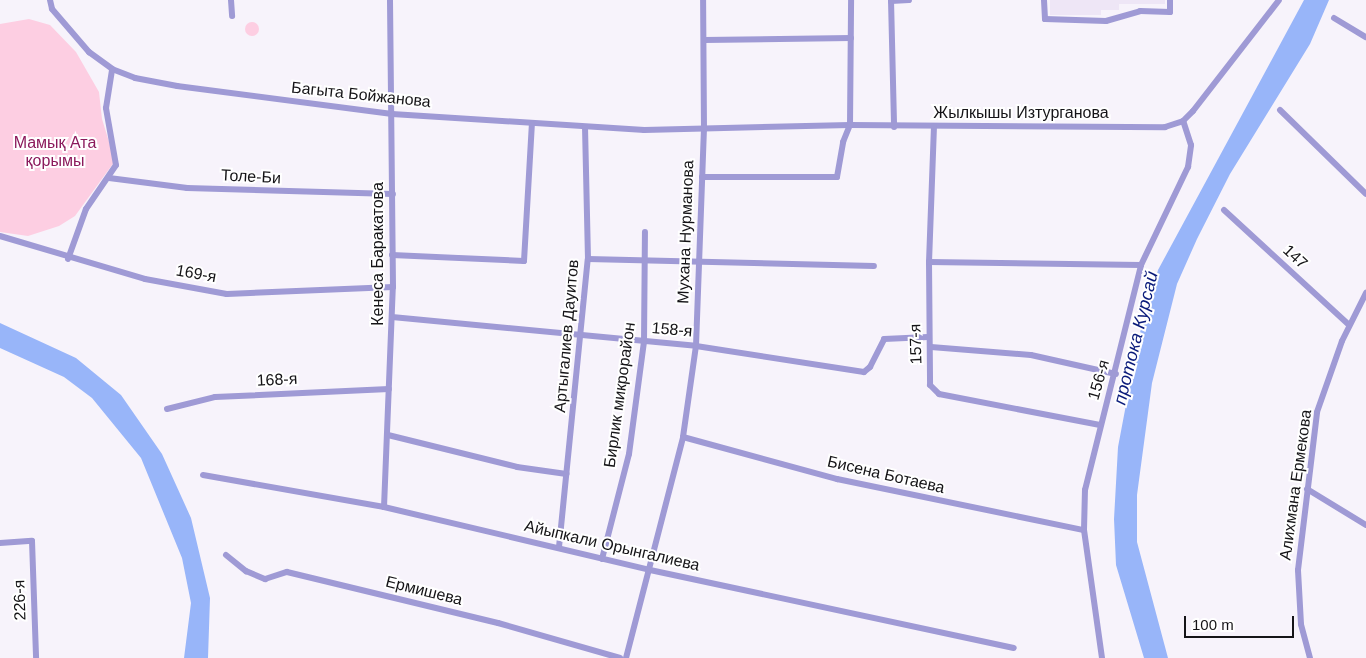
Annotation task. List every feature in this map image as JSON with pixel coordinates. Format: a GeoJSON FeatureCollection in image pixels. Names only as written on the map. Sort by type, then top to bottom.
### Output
{"type":"FeatureCollection","features":[{"type":"Feature","properties":{"kind":"street","name":"Багыта Бойжанова"},"geometry":{"type":"LineString","coordinates":[[50,0],[52,9],[89,52],[112,68],[136,78],[177,86],[392,114],[585,128],[704,129]]}},
{"type":"Feature","properties":{"kind":"street"},"geometry":{"type":"LineString","coordinates":[[231,0],[232,16]]}},
{"type":"Feature","properties":{"kind":"street","name":"Кенеса Баракатова"},"geometry":{"type":"LineString","coordinates":[[384,507],[393,287],[390,0]]}},
{"type":"Feature","properties":{"kind":"street","name":"Мухана Нурманова"},"geometry":{"type":"LineString","coordinates":[[626,658],[683,437],[696,346],[704,129],[703,0]]}},
{"type":"Feature","properties":{"kind":"street"},"geometry":{"type":"LineString","coordinates":[[702,177],[837,177],[843,142],[850,125],[851,0]]}},
{"type":"Feature","properties":{"kind":"street"},"geometry":{"type":"LineString","coordinates":[[894,127],[891,0],[909,0]]}},
{"type":"Feature","properties":{"kind":"street"},"geometry":{"type":"LineString","coordinates":[[1044,0],[1045,19],[1106,21],[1140,12],[1170,12],[1170,0]]}},
{"type":"Feature","properties":{"kind":"street"},"geometry":{"type":"LineString","coordinates":[[1183,121],[1278,0]]}},
{"type":"Feature","properties":{"kind":"street"},"geometry":{"type":"LineString","coordinates":[[1334,18],[1366,37]]}},
{"type":"Feature","properties":{"kind":"street"},"geometry":{"type":"LineString","coordinates":[[704,40],[851,38]]}},
{"type":"Feature","properties":{"kind":"street"},"geometry":{"type":"LineString","coordinates":[[68,259],[86,209],[109,178],[116,160],[106,108],[112,68]]}},
{"type":"Feature","properties":{"kind":"street"},"geometry":{"type":"LineString","coordinates":[[1280,110],[1366,194]]}},
{"type":"Feature","properties":{"kind":"street","name":"Жылкышы Изтурганова"},"geometry":{"type":"LineString","coordinates":[[704,129],[850,125],[894,127],[1165,127],[1183,121]]}},
{"type":"Feature","properties":{"kind":"street","name":"156-я"},"geometry":{"type":"LineString","coordinates":[[1102,658],[1084,530],[1085,490],[1100,425],[1116,374],[1141,265],[1188,167],[1190,145],[1183,121]]}},
{"type":"Feature","properties":{"kind":"street"},"geometry":{"type":"LineString","coordinates":[[392,255],[524,261],[532,124]]}},
{"type":"Feature","properties":{"kind":"street","name":"157-я"},"geometry":{"type":"LineString","coordinates":[[934,126],[929,262],[928,337],[931,347],[930,385],[939,394],[1100,425]]}},
{"type":"Feature","properties":{"kind":"street","name":"Артыгалиев Дауитов"},"geometry":{"type":"LineString","coordinates":[[559,547],[582,335],[588,259],[585,128]]}},
{"type":"Feature","properties":{"kind":"street","name":"Толе-Би"},"geometry":{"type":"LineString","coordinates":[[109,178],[186,188],[393,194]]}},
{"type":"Feature","properties":{"kind":"street","name":"147"},"geometry":{"type":"LineString","coordinates":[[1224,210],[1349,325]]}},
{"type":"Feature","properties":{"kind":"street","name":"Бирлик микрорайон"},"geometry":{"type":"LineString","coordinates":[[602,559],[629,454],[644,342],[646,260],[644,232]]}},
{"type":"Feature","properties":{"kind":"street","name":"169-я"},"geometry":{"type":"LineString","coordinates":[[0,236],[68,259],[145,279],[227,294],[393,287]]}},
{"type":"Feature","properties":{"kind":"street"},"geometry":{"type":"LineString","coordinates":[[588,259],[874,266]]}},
{"type":"Feature","properties":{"kind":"street"},"geometry":{"type":"LineString","coordinates":[[929,262],[1141,265]]}},
{"type":"Feature","properties":{"kind":"street","name":"Алихмана Ермекова"},"geometry":{"type":"LineString","coordinates":[[1310,658],[1301,624],[1298,596],[1299,550],[1317,412],[1349,325],[1366,293]]}},
{"type":"Feature","properties":{"kind":"street","name":"158-я"},"geometry":{"type":"LineString","coordinates":[[392,317],[696,346],[864,372],[870,367],[884,339],[928,337]]}},
{"type":"Feature","properties":{"kind":"street"},"geometry":{"type":"LineString","coordinates":[[931,347],[1031,355],[1116,374]]}},
{"type":"Feature","properties":{"kind":"street","name":"168-я"},"geometry":{"type":"LineString","coordinates":[[167,409],[215,397],[389,389]]}},
{"type":"Feature","properties":{"kind":"street"},"geometry":{"type":"LineString","coordinates":[[388,435],[517,467],[567,474]]}},
{"type":"Feature","properties":{"kind":"street","name":"Бисена Ботаева"},"geometry":{"type":"LineString","coordinates":[[683,437],[837,479],[1084,530]]}},
{"type":"Feature","properties":{"kind":"street","name":"Айыпкали Орынгалиева"},"geometry":{"type":"LineString","coordinates":[[203,475],[384,507],[650,570],[1014,648]]}},
{"type":"Feature","properties":{"kind":"street"},"geometry":{"type":"LineString","coordinates":[[1307,489],[1366,525]]}},
{"type":"Feature","properties":{"kind":"street","name":"226-я"},"geometry":{"type":"LineString","coordinates":[[0,543],[32,541],[36,658]]}},
{"type":"Feature","properties":{"kind":"street","name":"Ермишева"},"geometry":{"type":"LineString","coordinates":[[226,555],[246,571],[265,579],[287,572],[498,623],[620,658]]}},
{"type":"Feature","properties":{"kind":"shaded area"},"geometry":{"type":"Polygon","coordinates":[[[1050,0],[1165,0],[1165,4],[1119,4],[1119,10],[1101,10],[1101,15],[1050,15],[1050,0]]]}},
{"type":"Feature","properties":{"kind":"green space","name":"Мамық Ата қорымы"},"geometry":{"type":"Polygon","coordinates":[[[29,19],[50,25],[76,52],[99,92],[102,119],[115,161],[75,216],[59,226],[28,236],[0,232],[0,24],[29,19]]]}},
{"type":"Feature","properties":{"kind":"green space"},"geometry":{"type":"Polygon","coordinates":[[[252,22],[257,24],[259,29],[257,34],[252,36],[247,34],[245,29],[247,24],[252,22]]]}},
{"type":"Feature","properties":{"kind":"water"},"geometry":{"type":"Polygon","coordinates":[[[1304,0],[1329,0],[1310,44],[1230,174],[1197,239],[1177,284],[1152,383],[1137,495],[1137,542],[1168,658],[1144,658],[1116,565],[1114,519],[1118,447],[1139,336],[1158,270],[1304,0]]]}},
{"type":"Feature","properties":{"kind":"water"},"geometry":{"type":"Polygon","coordinates":[[[0,323],[76,358],[121,395],[162,454],[191,518],[210,598],[208,658],[184,658],[191,603],[182,558],[141,458],[92,398],[64,377],[0,348],[0,323]]]}},
{"type":"Feature","properties":{"kind":"water label","name":"протока Курсай"},"geometry":{"type":"Point","coordinates":[1136,338]}}]}
